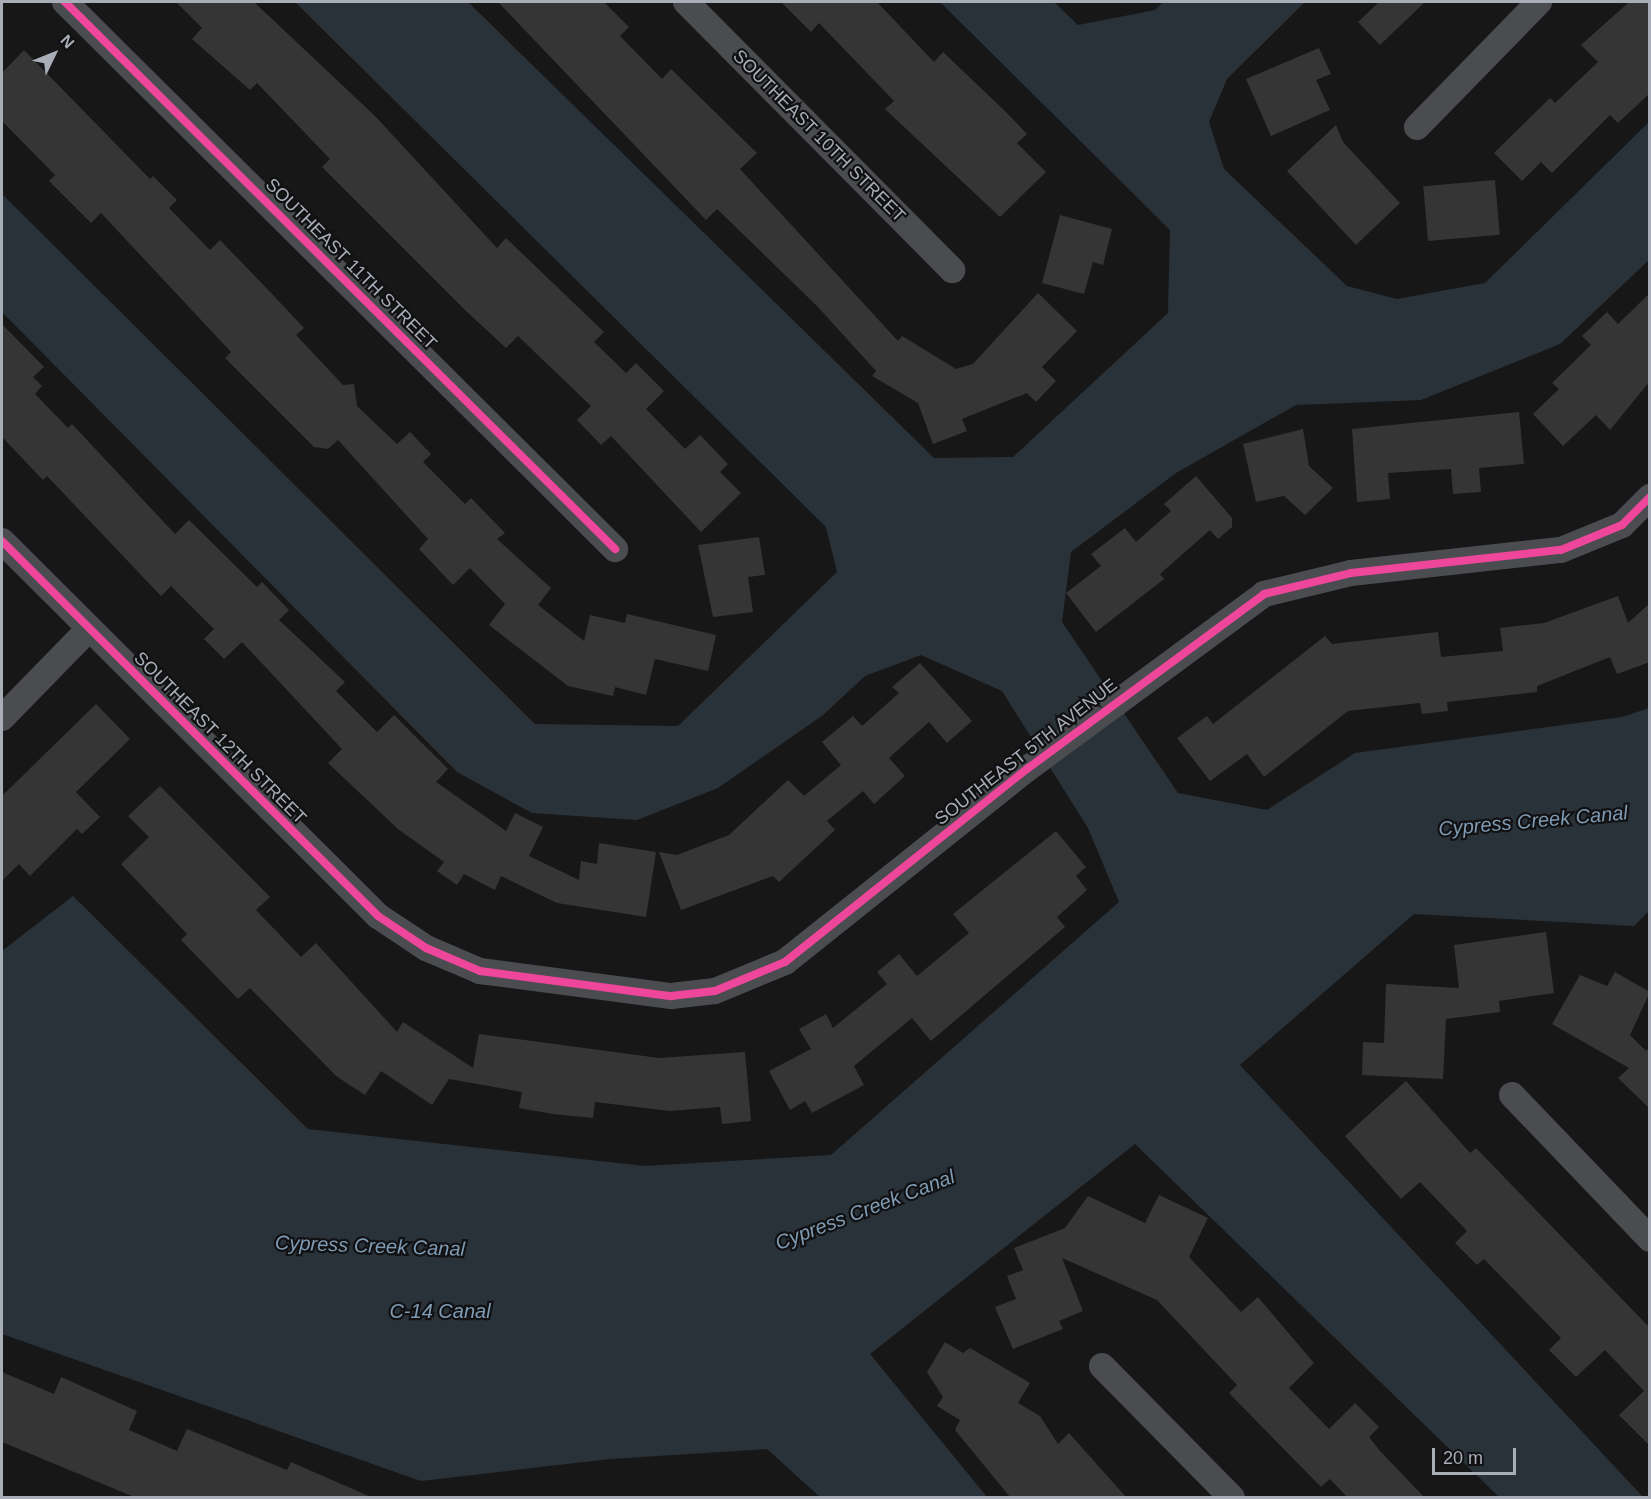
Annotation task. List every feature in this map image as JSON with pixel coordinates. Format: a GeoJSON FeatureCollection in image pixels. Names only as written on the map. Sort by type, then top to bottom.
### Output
{"type":"FeatureCollection","features":[{"type":"Feature","properties":{"kind":"street","name":"SOUTHEAST 11TH STREET"},"geometry":{"type":"LineString","coordinates":[[65,2],[615,549]]}},
{"type":"Feature","properties":{"kind":"street","name":"SOUTHEAST 10TH STREET"},"geometry":{"type":"LineString","coordinates":[[686,2],[952,270]]}},
{"type":"Feature","properties":{"kind":"street"},"geometry":{"type":"LineString","coordinates":[[1417,127],[1539,2]]}},
{"type":"Feature","properties":{"kind":"street","name":"SOUTHEAST 5TH AVENUE"},"geometry":{"type":"LineString","coordinates":[[426,948],[480,970],[671,996],[715,991],[785,962],[1027,769],[1264,594],[1351,573],[1561,550],[1622,525],[1650,497]]}},
{"type":"Feature","properties":{"kind":"street","name":"SOUTHEAST 12TH STREET"},"geometry":{"type":"LineString","coordinates":[[2,540],[378,916],[426,948]]}},
{"type":"Feature","properties":{"kind":"street"},"geometry":{"type":"LineString","coordinates":[[2,718],[89,629]]}},
{"type":"Feature","properties":{"kind":"street"},"geometry":{"type":"LineString","coordinates":[[1512,1095],[1650,1239]]}},
{"type":"Feature","properties":{"kind":"street"},"geometry":{"type":"LineString","coordinates":[[1102,1366],[1232,1497]]}},
{"type":"Feature","properties":{"kind":"water"},"geometry":{"type":"Polygon","coordinates":[[[295,2],[468,2],[934,458],[1013,457],[1168,313],[1170,230],[940,2],[1054,2],[1078,25],[1155,10],[1163,2],[1305,2],[1227,79],[1209,122],[1224,169],[1347,286],[1397,299],[1485,283],[1649,122],[1649,260],[1560,344],[1421,400],[1296,405],[1176,473],[1071,552],[1062,622],[1178,793],[1267,810],[1355,753],[1622,717],[1649,708],[1649,911],[1634,926],[1414,914],[1240,1065],[1643,1497],[1499,1497],[1135,1144],[870,1354],[987,1497],[820,1497],[767,1449],[610,1459],[421,1481],[2,1334],[2,951],[73,896],[308,1129],[645,1166],[831,1155],[1119,902],[1088,828],[1002,691],[921,655],[865,676],[823,715],[718,788],[637,820],[532,813],[457,772],[2,312],[2,194],[535,724],[678,726],[837,572],[826,527],[295,2]]]}},
{"type":"Feature","properties":{"kind":"building"},"geometry":{"type":"Polygon","coordinates":[[[176,2],[254,2],[375,116],[497,248],[506,238],[604,332],[594,342],[626,373],[636,363],[664,391],[646,409],[685,449],[700,435],[728,464],[720,472],[741,493],[701,532],[611,436],[601,445],[577,420],[591,406],[518,336],[506,348],[322,167],[330,159],[257,83],[250,90],[192,39],[202,28],[176,2]]]}},
{"type":"Feature","properties":{"kind":"building"},"geometry":{"type":"Polygon","coordinates":[[[498,2],[604,2],[629,27],[620,36],[662,79],[671,69],[757,153],[740,169],[898,341],[902,336],[956,369],[973,364],[1038,293],[1077,331],[1042,367],[1056,381],[1036,402],[1027,393],[962,419],[967,431],[933,444],[918,403],[872,376],[876,371],[817,306],[717,209],[706,220],[498,2]]]}},
{"type":"Feature","properties":{"kind":"building"},"geometry":{"type":"Polygon","coordinates":[[[781,2],[877,2],[934,62],[943,52],[1006,112],[1027,134],[1017,143],[1046,172],[1000,217],[885,109],[894,101],[819,23],[811,32],[781,2]]]}},
{"type":"Feature","properties":{"kind":"building"},"geometry":{"type":"Polygon","coordinates":[[[1379,2],[1425,2],[1380,45],[1358,22],[1379,2]]]}},
{"type":"Feature","properties":{"kind":"building"},"geometry":{"type":"Polygon","coordinates":[[[1629,2],[1650,2],[1650,93],[1618,123],[1610,115],[1552,173],[1541,162],[1522,181],[1494,153],[1550,98],[1555,103],[1598,62],[1581,45],[1629,2]]]}},
{"type":"Feature","properties":{"kind":"building"},"geometry":{"type":"Polygon","coordinates":[[[1319,48],[1331,74],[1316,80],[1330,110],[1271,136],[1246,79],[1319,48]]]}},
{"type":"Feature","properties":{"kind":"building"},"geometry":{"type":"Polygon","coordinates":[[[24,50],[150,179],[153,176],[177,200],[169,208],[210,250],[220,240],[304,328],[296,335],[343,385],[354,384],[357,406],[397,444],[410,432],[431,454],[423,462],[465,504],[471,498],[505,533],[497,539],[551,588],[538,605],[584,641],[590,615],[625,623],[627,614],[716,635],[708,671],[655,659],[646,695],[615,687],[613,696],[568,686],[489,625],[505,604],[470,568],[453,585],[419,549],[428,539],[338,440],[328,449],[314,447],[225,358],[231,352],[101,213],[91,223],[49,181],[55,175],[2,121],[2,73],[24,50]]]}},
{"type":"Feature","properties":{"kind":"building"},"geometry":{"type":"Polygon","coordinates":[[[1336,125],[1343,142],[1400,203],[1356,245],[1287,171],[1336,125]]]}},
{"type":"Feature","properties":{"kind":"building"},"geometry":{"type":"Polygon","coordinates":[[[1495,180],[1500,235],[1428,241],[1423,186],[1495,180]]]}},
{"type":"Feature","properties":{"kind":"building"},"geometry":{"type":"Polygon","coordinates":[[[1060,215],[1112,229],[1103,265],[1093,262],[1084,294],[1042,283],[1060,215]]]}},
{"type":"Feature","properties":{"kind":"building"},"geometry":{"type":"Polygon","coordinates":[[[1650,293],[1650,381],[1610,430],[1596,415],[1563,446],[1533,414],[1559,389],[1552,383],[1591,345],[1582,336],[1607,312],[1618,324],[1650,293]]]}},
{"type":"Feature","properties":{"kind":"building"},"geometry":{"type":"Polygon","coordinates":[[[2,324],[44,367],[33,377],[42,386],[35,394],[68,428],[72,424],[175,534],[189,520],[257,587],[262,582],[289,610],[279,620],[345,682],[336,691],[377,732],[394,715],[448,769],[436,782],[506,831],[515,813],[543,827],[529,856],[579,880],[581,861],[597,864],[599,843],[656,852],[646,917],[557,903],[501,876],[495,890],[464,874],[457,885],[437,871],[444,862],[398,829],[328,763],[342,749],[242,642],[224,659],[204,639],[214,629],[171,586],[161,596],[47,476],[43,480],[2,437],[2,324]]]}},
{"type":"Feature","properties":{"kind":"building"},"geometry":{"type":"Polygon","coordinates":[[[1519,412],[1524,464],[1479,468],[1481,492],[1453,494],[1451,469],[1388,473],[1390,499],[1357,502],[1352,429],[1519,412]]]}},
{"type":"Feature","properties":{"kind":"building"},"geometry":{"type":"Polygon","coordinates":[[[1303,429],[1309,466],[1333,488],[1305,515],[1284,496],[1256,502],[1243,444],[1303,429]]]}},
{"type":"Feature","properties":{"kind":"building"},"geometry":{"type":"Polygon","coordinates":[[[1196,476],[1232,518],[1232,527],[1218,539],[1210,530],[1160,574],[1164,579],[1096,632],[1066,593],[1101,566],[1091,554],[1125,528],[1136,542],[1171,511],[1164,504],[1196,476]]]}},
{"type":"Feature","properties":{"kind":"building"},"geometry":{"type":"Polygon","coordinates":[[[759,537],[765,575],[748,577],[753,612],[713,617],[698,545],[759,537]]]}},
{"type":"Feature","properties":{"kind":"building"},"geometry":{"type":"Polygon","coordinates":[[[1618,596],[1628,623],[1650,603],[1650,662],[1617,674],[1610,657],[1537,686],[1537,692],[1447,702],[1448,711],[1422,714],[1420,703],[1348,711],[1264,777],[1247,754],[1210,781],[1177,738],[1207,716],[1213,724],[1325,636],[1332,644],[1438,632],[1441,657],[1503,651],[1500,628],[1544,623],[1618,596]]]}},
{"type":"Feature","properties":{"kind":"building"},"geometry":{"type":"Polygon","coordinates":[[[920,663],[972,721],[947,743],[929,722],[889,758],[905,776],[874,804],[863,791],[827,821],[835,830],[779,882],[773,876],[681,910],[659,852],[677,855],[729,835],[788,780],[804,796],[841,765],[822,742],[853,716],[862,726],[899,693],[892,687],[920,663]]]}},
{"type":"Feature","properties":{"kind":"building"},"geometry":{"type":"Polygon","coordinates":[[[96,704],[130,739],[76,792],[100,817],[82,834],[77,829],[30,876],[19,864],[2,881],[2,796],[96,704]]]}},
{"type":"Feature","properties":{"kind":"building"},"geometry":{"type":"Polygon","coordinates":[[[160,786],[270,897],[256,910],[301,957],[316,943],[397,1032],[403,1022],[473,1068],[479,1034],[659,1058],[745,1052],[751,1121],[722,1124],[720,1107],[670,1111],[595,1102],[593,1118],[553,1114],[519,1108],[522,1092],[449,1079],[432,1105],[381,1071],[365,1095],[336,1076],[250,988],[238,999],[181,940],[187,934],[121,864],[149,837],[128,816],[160,786]]]}},
{"type":"Feature","properties":{"kind":"building"},"geometry":{"type":"Polygon","coordinates":[[[1056,831],[1086,867],[1076,876],[1087,890],[1057,917],[1065,927],[931,1041],[912,1018],[854,1066],[864,1085],[812,1113],[805,1101],[790,1110],[769,1071],[811,1049],[799,1029],[826,1014],[833,1028],[887,984],[877,972],[899,954],[917,976],[969,933],[953,914],[1056,831]]]}},
{"type":"Feature","properties":{"kind":"building"},"geometry":{"type":"Polygon","coordinates":[[[1546,932],[1554,993],[1499,1001],[1500,1012],[1446,1019],[1443,1079],[1362,1075],[1363,1042],[1384,1043],[1386,984],[1459,988],[1454,945],[1546,932]]]}},
{"type":"Feature","properties":{"kind":"building"},"geometry":{"type":"Polygon","coordinates":[[[1615,972],[1650,992],[1630,1035],[1646,1051],[1650,1047],[1650,1109],[1618,1078],[1629,1068],[1552,1024],[1580,975],[1607,986],[1615,972]]]}},
{"type":"Feature","properties":{"kind":"building"},"geometry":{"type":"Polygon","coordinates":[[[1406,1081],[1470,1153],[1476,1148],[1650,1328],[1650,1446],[1619,1415],[1644,1391],[1605,1350],[1576,1377],[1549,1350],[1561,1338],[1484,1259],[1477,1265],[1455,1243],[1467,1231],[1420,1182],[1401,1199],[1345,1136],[1406,1081]]]}},
{"type":"Feature","properties":{"kind":"building"},"geometry":{"type":"Polygon","coordinates":[[[1159,1195],[1208,1218],[1189,1257],[1241,1312],[1258,1297],[1314,1363],[1289,1388],[1329,1429],[1355,1403],[1379,1427],[1369,1437],[1424,1497],[1347,1497],[1330,1479],[1321,1487],[1229,1393],[1237,1385],[1157,1300],[1062,1258],[1083,1311],[1059,1321],[1063,1329],[1013,1349],[995,1307],[1016,1299],[1007,1276],[1023,1270],[1014,1248],[1065,1228],[1088,1196],[1145,1223],[1159,1195]]]}},
{"type":"Feature","properties":{"kind":"building"},"geometry":{"type":"Polygon","coordinates":[[[945,1342],[963,1353],[970,1348],[1030,1383],[1018,1403],[1040,1416],[1058,1444],[1069,1433],[1126,1497],[1010,1497],[955,1430],[960,1420],[937,1406],[943,1397],[927,1372],[945,1342]]]}},
{"type":"Feature","properties":{"kind":"building"},"geometry":{"type":"Polygon","coordinates":[[[2,1372],[54,1394],[61,1377],[137,1411],[129,1430],[177,1451],[187,1429],[287,1470],[291,1462],[371,1497],[134,1497],[2,1442],[2,1372]]]}},
{"type":"Feature","properties":{"kind":"cycle path"},"geometry":{"type":"LineString","coordinates":[[65,2],[615,549]]}},
{"type":"Feature","properties":{"kind":"cycle path"},"geometry":{"type":"LineString","coordinates":[[2,541],[378,916],[426,948],[480,971],[671,996],[715,991],[785,962],[1027,769],[1264,594],[1351,573],[1561,550],[1622,525],[1650,497]]}},
{"type":"Feature","properties":{"kind":"water label","name":"Cypress Creek Canal"},"geometry":{"type":"Point","coordinates":[1533,821]}},
{"type":"Feature","properties":{"kind":"water label","name":"Cypress Creek Canal"},"geometry":{"type":"Point","coordinates":[865,1210]}},
{"type":"Feature","properties":{"kind":"water label","name":"Cypress Creek Canal"},"geometry":{"type":"Point","coordinates":[370,1246]}},
{"type":"Feature","properties":{"kind":"water label","name":"C-14 Canal"},"geometry":{"type":"Point","coordinates":[440,1311]}}]}
